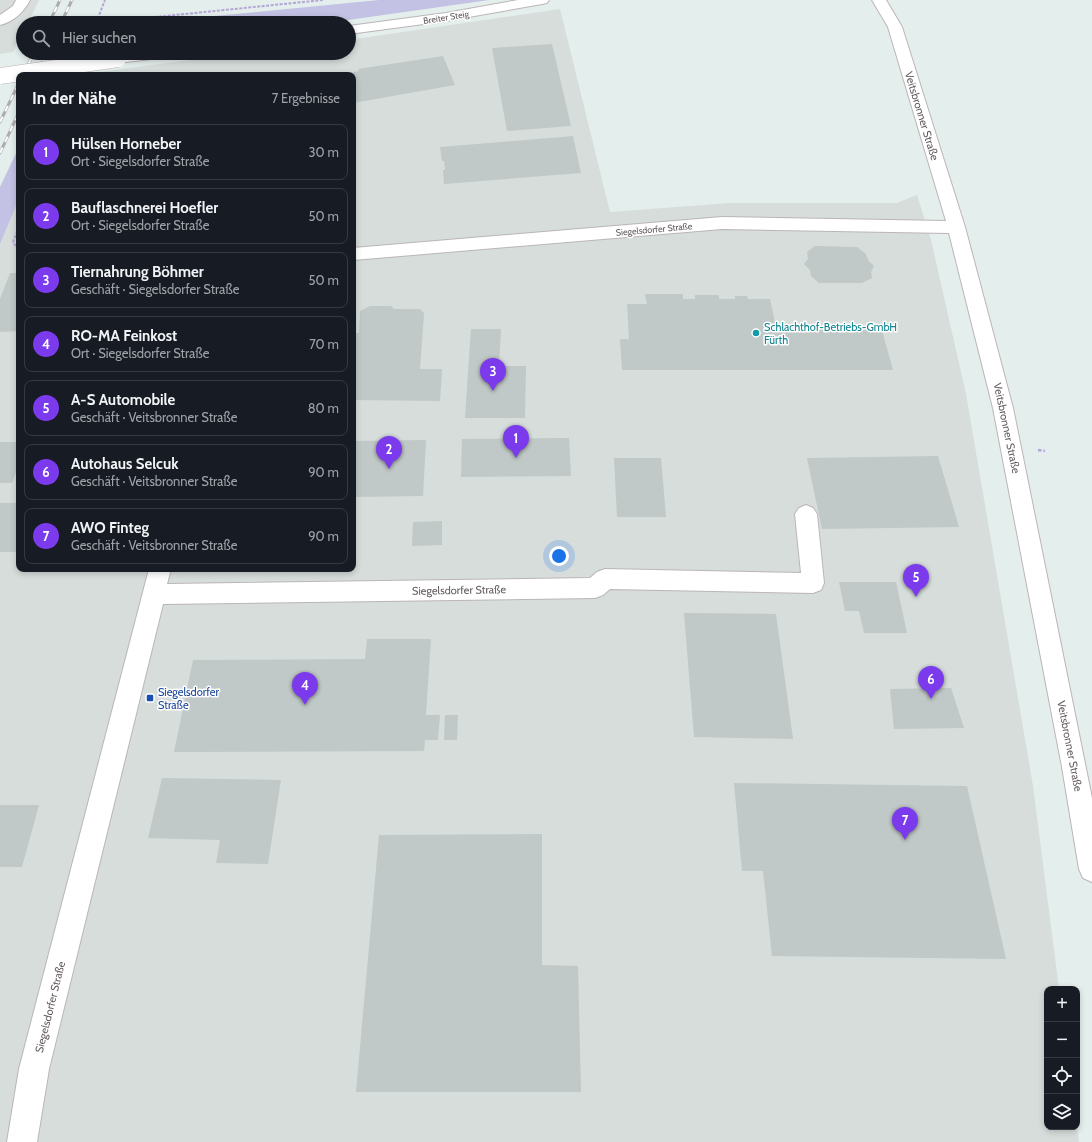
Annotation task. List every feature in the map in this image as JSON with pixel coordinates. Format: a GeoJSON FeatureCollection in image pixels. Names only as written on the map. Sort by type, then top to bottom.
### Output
{"type":"FeatureCollection","features":[{"type":"Feature","properties":{"kind":"street"},"geometry":{"type":"LineString","coordinates":[[0,21],[19,8],[24,0]]}},
{"type":"Feature","properties":{"kind":"street","name":"Breiter Steig"},"geometry":{"type":"LineString","coordinates":[[356,29],[446,17],[542,0]]}},
{"type":"Feature","properties":{"kind":"street","name":"Veitsbronner Straße"},"geometry":{"type":"LineString","coordinates":[[879,0],[888,13],[895,28],[956,227],[1004,408],[1074,767],[1092,869]]}},
{"type":"Feature","properties":{"kind":"street"},"geometry":{"type":"LineString","coordinates":[[30,72],[118,60]]}},
{"type":"Feature","properties":{"kind":"street"},"geometry":{"type":"LineString","coordinates":[[0,76],[16,74]]}},
{"type":"Feature","properties":{"kind":"street","name":"Siegelsdorfer Straße"},"geometry":{"type":"LineString","coordinates":[[356,254],[722,223],[956,227]]}},
{"type":"Feature","properties":{"kind":"street","name":"Siegelsdorfer Straße"},"geometry":{"type":"LineString","coordinates":[[154,594],[595,588],[605,579],[813,583],[806,514]]}},
{"type":"Feature","properties":{"kind":"street","name":"Siegelsdorfer Straße"},"geometry":{"type":"LineString","coordinates":[[22,1142],[34,1069],[159,572]]}},
{"type":"Feature","properties":{"kind":"path"},"geometry":{"type":"LineString","coordinates":[[98,16],[105,0]]}},
{"type":"Feature","properties":{"kind":"path"},"geometry":{"type":"LineString","coordinates":[[165,16],[324,0]]}},
{"type":"Feature","properties":{"kind":"path"},"geometry":{"type":"LineString","coordinates":[[16,234],[13,242],[16,246]]}},
{"type":"Feature","properties":{"kind":"shaded area"},"geometry":{"type":"Polygon","coordinates":[[[0,0],[39,0],[31,16],[16,16],[16,46],[13,52],[0,54],[0,0]]]}},
{"type":"Feature","properties":{"kind":"shaded area"},"geometry":{"type":"Polygon","coordinates":[[[379,0],[489,0],[356,19],[356,16],[214,16],[379,0]]]}},
{"type":"Feature","properties":{"kind":"shaded area"},"geometry":{"type":"Polygon","coordinates":[[[560,9],[610,212],[730,203],[897,203],[917,195],[931,240],[966,394],[1033,786],[1059,986],[1044,986],[1044,1130],[1078,1130],[1079,1142],[0,1142],[0,244],[16,206],[16,572],[356,572],[356,72],[98,72],[190,60],[356,60],[356,39],[560,9]]]}},
{"type":"Feature","properties":{"kind":"shaded area"},"geometry":{"type":"Polygon","coordinates":[[[16,153],[16,206],[0,244],[0,187],[16,153]]]}},
{"type":"Feature","properties":{"kind":"building"},"geometry":{"type":"Polygon","coordinates":[[[552,44],[571,126],[507,131],[492,48],[552,44]]]}},
{"type":"Feature","properties":{"kind":"building"},"geometry":{"type":"Polygon","coordinates":[[[443,56],[455,85],[356,102],[356,72],[354,72],[359,71],[358,69],[443,56]]]}},
{"type":"Feature","properties":{"kind":"building"},"geometry":{"type":"Polygon","coordinates":[[[573,136],[581,173],[444,184],[443,170],[445,170],[440,147],[573,136]]]}},
{"type":"Feature","properties":{"kind":"building"},"geometry":{"type":"Polygon","coordinates":[[[815,246],[857,247],[866,254],[868,260],[874,266],[871,272],[872,278],[862,283],[819,283],[811,276],[810,270],[804,264],[808,259],[807,252],[815,246]]]}},
{"type":"Feature","properties":{"kind":"building"},"geometry":{"type":"Polygon","coordinates":[[[10,273],[16,273],[16,331],[0,332],[0,299],[10,273]]]}},
{"type":"Feature","properties":{"kind":"building","name":"Schlachthof-Betriebs-GmbH Fürth"},"geometry":{"type":"Polygon","coordinates":[[[645,294],[683,294],[683,299],[695,299],[695,295],[719,295],[719,299],[735,299],[735,296],[747,296],[748,299],[770,299],[776,327],[881,327],[893,370],[622,370],[620,339],[629,339],[627,304],[647,304],[645,294]]]}},
{"type":"Feature","properties":{"kind":"building"},"geometry":{"type":"Polygon","coordinates":[[[370,306],[391,306],[394,309],[420,309],[424,313],[420,369],[442,369],[440,401],[356,400],[356,333],[359,333],[360,311],[370,306]]]}},
{"type":"Feature","properties":{"kind":"building"},"geometry":{"type":"Polygon","coordinates":[[[471,329],[501,329],[499,366],[526,366],[525,418],[465,418],[471,329]]]}},
{"type":"Feature","properties":{"kind":"building"},"geometry":{"type":"Polygon","coordinates":[[[569,438],[571,476],[461,477],[462,439],[569,438]]]}},
{"type":"Feature","properties":{"kind":"building"},"geometry":{"type":"Polygon","coordinates":[[[426,440],[423,496],[356,497],[356,441],[426,440]]]}},
{"type":"Feature","properties":{"kind":"building"},"geometry":{"type":"Polygon","coordinates":[[[0,442],[16,442],[16,472],[12,483],[0,483],[0,442]]]}},
{"type":"Feature","properties":{"kind":"building"},"geometry":{"type":"Polygon","coordinates":[[[938,456],[959,527],[822,529],[807,458],[938,456]]]}},
{"type":"Feature","properties":{"kind":"building"},"geometry":{"type":"Polygon","coordinates":[[[614,458],[661,458],[666,517],[617,517],[614,458]]]}},
{"type":"Feature","properties":{"kind":"building"},"geometry":{"type":"Polygon","coordinates":[[[0,503],[16,503],[16,552],[0,552],[0,503]]]}},
{"type":"Feature","properties":{"kind":"building"},"geometry":{"type":"Polygon","coordinates":[[[442,521],[442,545],[412,546],[413,522],[442,521]]]}},
{"type":"Feature","properties":{"kind":"building"},"geometry":{"type":"Polygon","coordinates":[[[839,582],[896,582],[907,633],[864,633],[859,611],[845,611],[839,582]]]}},
{"type":"Feature","properties":{"kind":"building"},"geometry":{"type":"Polygon","coordinates":[[[684,613],[776,614],[793,739],[694,737],[684,613]]]}},
{"type":"Feature","properties":{"kind":"building"},"geometry":{"type":"Polygon","coordinates":[[[367,639],[431,639],[426,715],[440,715],[438,740],[425,740],[424,751],[174,752],[193,660],[365,659],[367,639]]]}},
{"type":"Feature","properties":{"kind":"building"},"geometry":{"type":"Polygon","coordinates":[[[951,688],[964,728],[894,729],[890,689],[951,688]]]}},
{"type":"Feature","properties":{"kind":"building"},"geometry":{"type":"Polygon","coordinates":[[[445,715],[458,715],[457,740],[444,740],[445,715]]]}},
{"type":"Feature","properties":{"kind":"building"},"geometry":{"type":"Polygon","coordinates":[[[162,778],[281,780],[268,864],[216,863],[220,840],[148,838],[162,778]]]}},
{"type":"Feature","properties":{"kind":"building"},"geometry":{"type":"Polygon","coordinates":[[[734,783],[967,786],[1006,959],[772,956],[763,871],[742,871],[734,783]]]}},
{"type":"Feature","properties":{"kind":"building"},"geometry":{"type":"Polygon","coordinates":[[[0,805],[39,805],[22,867],[0,867],[0,805]]]}},
{"type":"Feature","properties":{"kind":"building"},"geometry":{"type":"Polygon","coordinates":[[[542,834],[542,965],[578,966],[581,1092],[356,1092],[379,835],[542,834]]]}},
{"type":"Feature","properties":{"kind":"railway"},"geometry":{"type":"LineString","coordinates":[[52,16],[60,0]]}},
{"type":"Feature","properties":{"kind":"railway"},"geometry":{"type":"LineString","coordinates":[[64,16],[72,0]]}},
{"type":"Feature","properties":{"kind":"railway"},"geometry":{"type":"LineString","coordinates":[[24,72],[30,60]]}},
{"type":"Feature","properties":{"kind":"railway"},"geometry":{"type":"LineString","coordinates":[[38,72],[44,60]]}},
{"type":"Feature","properties":{"kind":"railway"},"geometry":{"type":"LineString","coordinates":[[0,122],[16,89]]}},
{"type":"Feature","properties":{"kind":"railway"},"geometry":{"type":"LineString","coordinates":[[0,153],[16,118]]}},
{"type":"Feature","properties":{"kind":"place","name":"Schlachthof-Betriebs-GmbH Fürth"},"geometry":{"type":"Point","coordinates":[756,333]}},
{"type":"Feature","properties":{"kind":"place","name":"Tiernahrung Böhmer"},"geometry":{"type":"Point","coordinates":[493,391]}},
{"type":"Feature","properties":{"kind":"place","name":"Hülsen Horneber"},"geometry":{"type":"Point","coordinates":[516,458]}},
{"type":"Feature","properties":{"kind":"place","name":"Bauflaschnerei Hoefler"},"geometry":{"type":"Point","coordinates":[389,469]}},
{"type":"Feature","properties":{"kind":"place","name":"A-S Automobile"},"geometry":{"type":"Point","coordinates":[916,597]}},
{"type":"Feature","properties":{"kind":"place","name":"Siegelsdorfer Straße"},"geometry":{"type":"Point","coordinates":[150,698]}},
{"type":"Feature","properties":{"kind":"place","name":"Autohaus Selcuk"},"geometry":{"type":"Point","coordinates":[931,699]}},
{"type":"Feature","properties":{"kind":"place","name":"RO-MA Feinkost"},"geometry":{"type":"Point","coordinates":[305,705]}},
{"type":"Feature","properties":{"kind":"place","name":"AWO Finteg"},"geometry":{"type":"Point","coordinates":[905,840]}}]}
